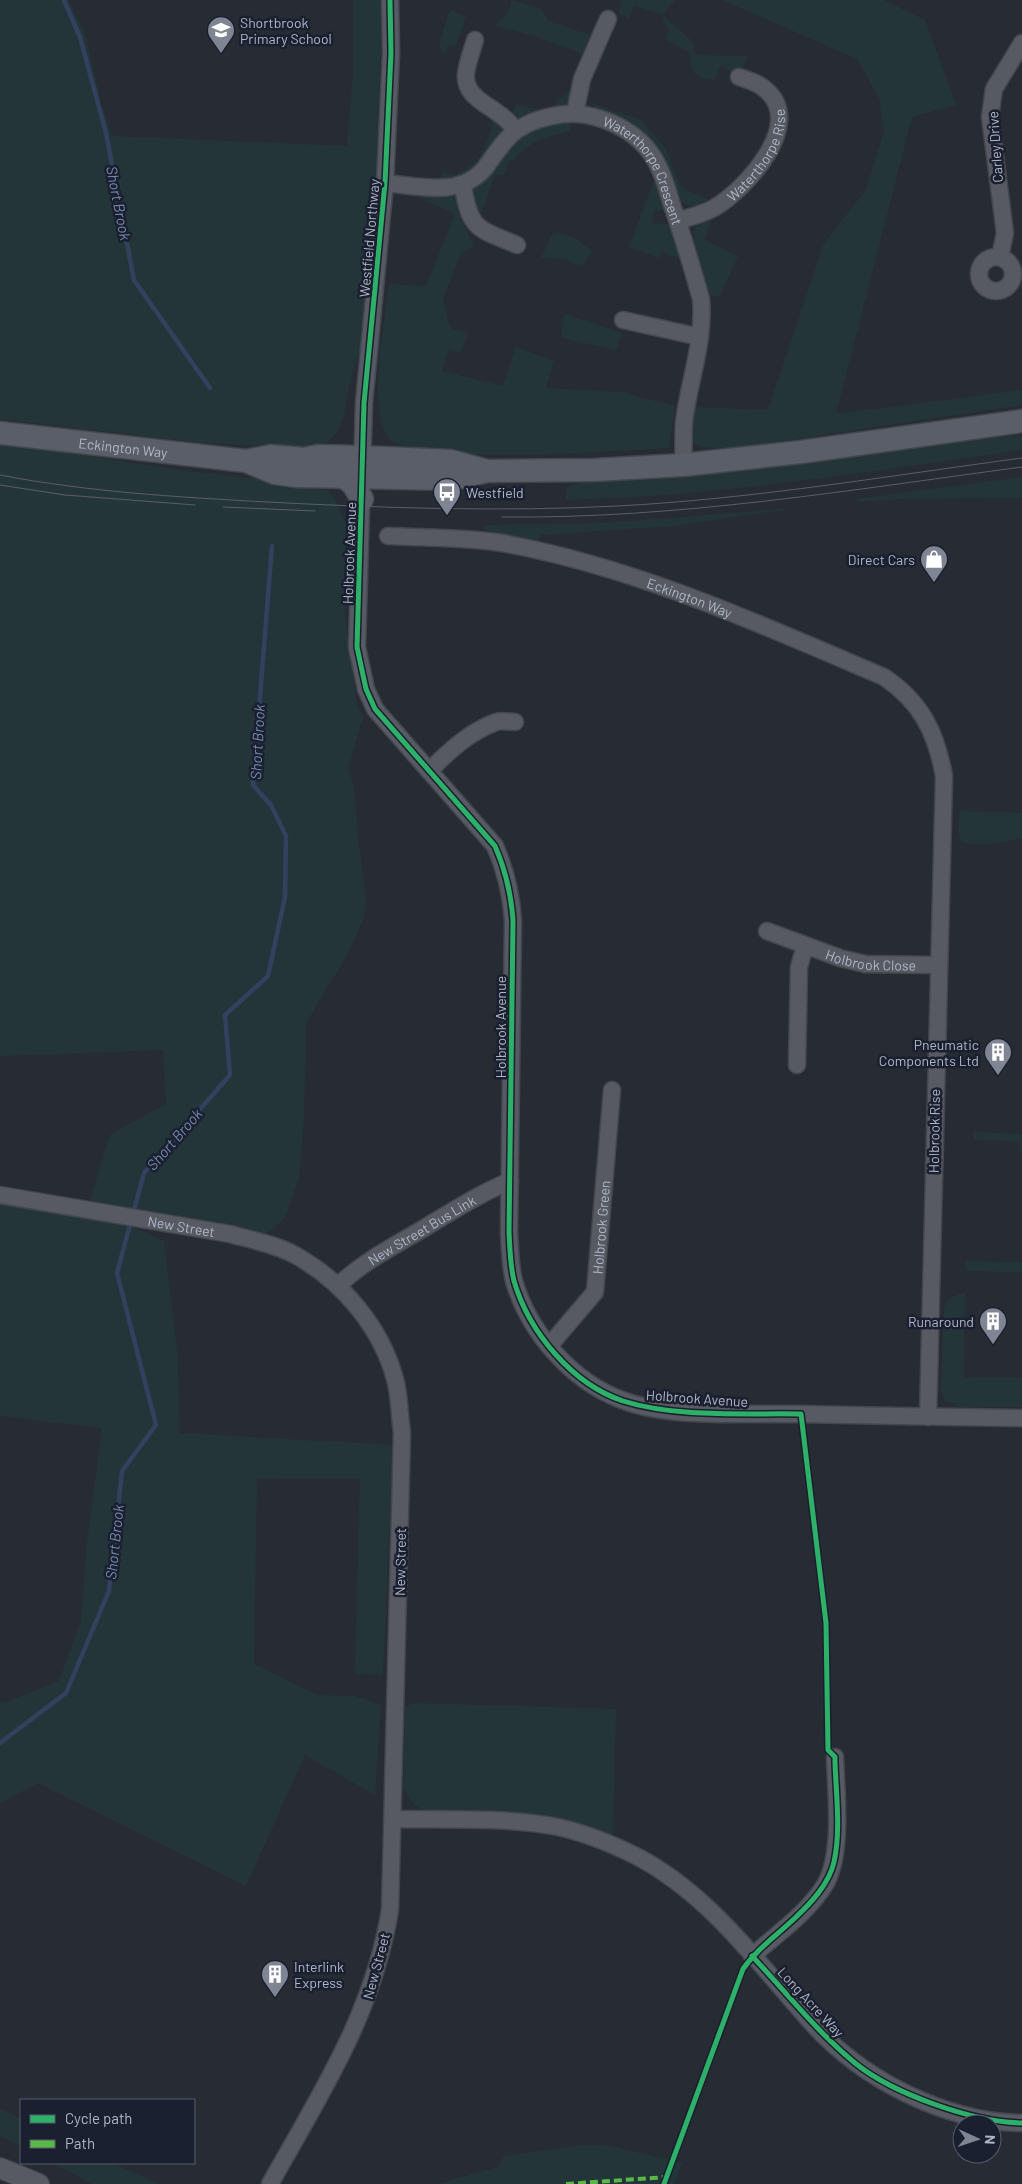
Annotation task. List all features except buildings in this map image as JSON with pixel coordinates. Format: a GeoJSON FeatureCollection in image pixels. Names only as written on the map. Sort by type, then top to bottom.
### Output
{"type":"FeatureCollection","features":[{"type":"Feature","properties":{"kind":"main road","name":"Eckington Way"},"geometry":{"type":"LineString","coordinates":[[0,433],[246,461],[275,473],[359,485],[403,479],[452,479],[487,471],[594,470],[683,465],[801,452],[1022,421]]}},
{"type":"Feature","properties":{"kind":"main road","name":"Eckington Way"},"geometry":{"type":"LineString","coordinates":[[246,461],[271,456],[304,459],[318,456],[359,485],[452,461],[487,471]]}},
{"type":"Feature","properties":{"kind":"main road"},"geometry":{"type":"LineString","coordinates":[[359,485],[382,492],[403,479]]}},
{"type":"Feature","properties":{"kind":"street","name":"Westfield Northway"},"geometry":{"type":"LineString","coordinates":[[359,485],[364,403],[385,183],[391,52],[390,0]]}},
{"type":"Feature","properties":{"kind":"street"},"geometry":{"type":"LineString","coordinates":[[575,113],[582,79],[608,19]]}},
{"type":"Feature","properties":{"kind":"street"},"geometry":{"type":"LineString","coordinates":[[475,40],[467,65],[466,83],[470,92],[483,104],[500,114],[516,130]]}},
{"type":"Feature","properties":{"kind":"street","name":"Carley Drive"},"geometry":{"type":"LineString","coordinates":[[1000,257],[1005,233],[990,117],[994,89],[1022,43]]}},
{"type":"Feature","properties":{"kind":"street","name":"Waterthorpe Rise"},"geometry":{"type":"LineString","coordinates":[[678,221],[715,207],[735,191],[764,159],[777,136],[779,112],[773,97],[766,88],[738,77]]}},
{"type":"Feature","properties":{"kind":"street","name":"Waterthorpe Crescent"},"geometry":{"type":"LineString","coordinates":[[463,186],[483,170],[516,130],[549,117],[575,113],[597,117],[619,125],[636,138],[652,155],[663,176],[701,299],[700,337],[684,423],[683,465]]}},
{"type":"Feature","properties":{"kind":"street"},"geometry":{"type":"LineString","coordinates":[[385,183],[435,188],[463,186],[467,212],[476,225],[517,245]]}},
{"type":"Feature","properties":{"kind":"street"},"geometry":{"type":"LineString","coordinates":[[623,320],[700,337]]}},
{"type":"Feature","properties":{"kind":"street","name":"Holbrook Avenue"},"geometry":{"type":"LineString","coordinates":[[359,485],[357,647],[366,688],[376,709],[495,846],[505,869],[511,892],[513,920],[509,1232],[514,1280],[527,1313],[549,1346],[572,1371],[597,1388],[622,1400],[643,1406],[711,1412],[928,1418],[1022,1418]]}},
{"type":"Feature","properties":{"kind":"street","name":"Eckington Way"},"geometry":{"type":"LineString","coordinates":[[388,536],[500,543],[548,553],[649,583],[752,621],[884,677],[901,688],[916,703],[933,735],[940,755]]}},
{"type":"Feature","properties":{"kind":"street"},"geometry":{"type":"LineString","coordinates":[[429,771],[451,748],[473,735],[497,722],[515,722]]}},
{"type":"Feature","properties":{"kind":"street","name":"Holbrook Rise"},"geometry":{"type":"LineString","coordinates":[[928,1418],[938,965],[944,806],[944,776],[940,755]]}},
{"type":"Feature","properties":{"kind":"street","name":"Holbrook Close"},"geometry":{"type":"LineString","coordinates":[[767,931],[805,946],[865,964],[938,965]]}},
{"type":"Feature","properties":{"kind":"street"},"geometry":{"type":"LineString","coordinates":[[797,1065],[799,967],[805,946]]}},
{"type":"Feature","properties":{"kind":"street","name":"Holbrook Green"},"geometry":{"type":"LineString","coordinates":[[549,1346],[594,1292],[612,1090]]}},
{"type":"Feature","properties":{"kind":"street","name":"New Street Bus Link"},"geometry":{"type":"LineString","coordinates":[[338,1286],[351,1273],[398,1244],[487,1190],[510,1181]]}},
{"type":"Feature","properties":{"kind":"street","name":"New Street"},"geometry":{"type":"LineString","coordinates":[[0,1195],[223,1233],[255,1240],[294,1254],[338,1286],[374,1332],[394,1378],[400,1403],[402,1432],[390,1910],[372,1985],[357,2026],[270,2184]]}},
{"type":"Feature","properties":{"kind":"street"},"geometry":{"type":"LineString","coordinates":[[752,1956],[816,1897],[826,1882],[834,1862],[836,1819],[834,1757]]}},
{"type":"Feature","properties":{"kind":"street","name":"Long Acre Way"},"geometry":{"type":"LineString","coordinates":[[393,1818],[533,1824],[559,1827],[598,1839],[637,1857],[681,1885],[752,1956],[810,2022],[857,2065],[912,2095],[948,2110],[982,2118],[1022,2123]]}},
{"type":"Feature","properties":{"kind":"street"},"geometry":{"type":"LineString","coordinates":[[0,2168],[39,2184]]}},
{"type":"Feature","properties":{"kind":"shaded area"},"geometry":{"type":"Polygon","coordinates":[[[0,0],[68,0],[85,33],[100,99],[112,136],[347,146],[353,74],[353,0],[391,0],[382,3],[377,165],[362,346],[350,380],[344,416],[337,433],[326,443],[308,447],[204,443],[0,419],[0,0]]]}},
{"type":"Feature","properties":{"kind":"shaded area"},"geometry":{"type":"Polygon","coordinates":[[[512,0],[541,8],[548,21],[590,35],[583,54],[535,36],[495,26],[509,11],[512,0]]]}},
{"type":"Feature","properties":{"kind":"shaded area"},"geometry":{"type":"Polygon","coordinates":[[[618,0],[675,0],[662,15],[634,6],[629,18],[618,14],[622,2],[618,0]]]}},
{"type":"Feature","properties":{"kind":"shaded area"},"geometry":{"type":"Polygon","coordinates":[[[722,0],[884,0],[925,20],[956,105],[912,117],[836,414],[1022,390],[1022,405],[731,449],[701,447],[693,442],[690,431],[694,407],[768,410],[824,243],[866,190],[884,132],[879,98],[857,59],[722,0]]]}},
{"type":"Feature","properties":{"kind":"shaded area"},"geometry":{"type":"Polygon","coordinates":[[[452,10],[466,17],[456,45],[448,46],[445,54],[439,47],[448,14],[452,10]]]}},
{"type":"Feature","properties":{"kind":"shaded area"},"geometry":{"type":"Polygon","coordinates":[[[662,15],[692,41],[695,55],[747,56],[739,77],[721,65],[715,80],[698,76],[691,66],[690,53],[665,39],[669,29],[664,23],[662,15]]]}},
{"type":"Feature","properties":{"kind":"shaded area"},"geometry":{"type":"Polygon","coordinates":[[[574,86],[570,131],[531,144],[518,154],[514,161],[510,160],[503,175],[495,174],[482,212],[457,210],[474,246],[461,253],[443,299],[450,328],[468,333],[461,353],[449,349],[442,371],[503,386],[516,347],[554,361],[546,388],[621,392],[675,406],[669,448],[567,453],[475,454],[434,452],[404,446],[388,437],[382,423],[379,405],[379,363],[389,284],[426,286],[455,214],[414,195],[440,178],[443,172],[455,175],[473,164],[482,154],[494,121],[511,117],[516,104],[539,110],[548,110],[574,86]]]}},
{"type":"Feature","properties":{"kind":"shaded area"},"geometry":{"type":"Polygon","coordinates":[[[589,102],[641,120],[665,148],[680,185],[684,189],[710,200],[701,206],[694,207],[681,202],[677,197],[669,175],[589,102]]]}},
{"type":"Feature","properties":{"kind":"shaded area"},"geometry":{"type":"Polygon","coordinates":[[[655,178],[665,210],[654,212],[651,223],[671,224],[682,260],[661,252],[659,258],[629,247],[655,178]]]}},
{"type":"Feature","properties":{"kind":"shaded area"},"geometry":{"type":"Polygon","coordinates":[[[712,217],[704,240],[738,256],[719,297],[709,294],[693,238],[696,225],[712,217]]]}},
{"type":"Feature","properties":{"kind":"shaded area"},"geometry":{"type":"Polygon","coordinates":[[[558,233],[573,237],[592,251],[582,266],[564,259],[541,258],[552,235],[558,233]]]}},
{"type":"Feature","properties":{"kind":"shaded area"},"geometry":{"type":"Polygon","coordinates":[[[565,314],[622,333],[616,350],[562,338],[565,314]]]}},
{"type":"Feature","properties":{"kind":"shaded area"},"geometry":{"type":"Polygon","coordinates":[[[1022,435],[1022,450],[939,462],[729,489],[657,496],[566,500],[567,487],[593,479],[1022,435]]]}},
{"type":"Feature","properties":{"kind":"shaded area"},"geometry":{"type":"Polygon","coordinates":[[[0,443],[193,472],[288,481],[328,491],[334,497],[347,526],[345,618],[357,705],[363,717],[348,769],[354,787],[366,899],[364,918],[347,955],[306,1023],[304,1118],[299,1178],[285,1218],[264,1236],[203,1222],[90,1201],[110,1135],[166,1104],[163,1050],[0,1056],[0,443]]]}},
{"type":"Feature","properties":{"kind":"shaded area"},"geometry":{"type":"Polygon","coordinates":[[[1022,477],[1022,498],[902,499],[857,502],[857,499],[1022,477]]]}},
{"type":"Feature","properties":{"kind":"shaded area"},"geometry":{"type":"Polygon","coordinates":[[[795,508],[674,526],[540,535],[539,541],[484,530],[484,525],[606,523],[795,508]]]}},
{"type":"Feature","properties":{"kind":"shaded area"},"geometry":{"type":"Polygon","coordinates":[[[960,811],[1022,813],[1022,838],[992,844],[962,843],[958,831],[960,811]]]}},
{"type":"Feature","properties":{"kind":"shaded area"},"geometry":{"type":"Polygon","coordinates":[[[973,1132],[1022,1134],[1022,1149],[1020,1149],[1020,1141],[974,1140],[973,1132]]]}},
{"type":"Feature","properties":{"kind":"shaded area"},"geometry":{"type":"Polygon","coordinates":[[[0,1203],[130,1226],[164,1241],[178,1359],[179,1433],[393,1445],[383,1675],[355,1674],[360,1478],[257,1479],[254,1664],[317,1695],[355,1696],[381,1705],[375,1795],[305,1755],[246,1886],[38,1783],[0,1803],[0,1701],[6,1702],[59,1681],[81,1621],[87,1543],[102,1428],[0,1416],[0,1203]]]}},
{"type":"Feature","properties":{"kind":"shaded area"},"geometry":{"type":"Polygon","coordinates":[[[965,1261],[1022,1262],[1022,1272],[966,1271],[965,1261]]]}},
{"type":"Feature","properties":{"kind":"shaded area"},"geometry":{"type":"Polygon","coordinates":[[[965,1292],[964,1377],[1022,1378],[1022,1407],[959,1407],[945,1400],[941,1391],[944,1308],[948,1299],[965,1292]]]}},
{"type":"Feature","properties":{"kind":"shaded area"},"geometry":{"type":"Polygon","coordinates":[[[414,1703],[616,1709],[613,1835],[587,1827],[432,1813],[415,1806],[403,1788],[405,1707],[414,1703]]]}},
{"type":"Feature","properties":{"kind":"shaded area"},"geometry":{"type":"Polygon","coordinates":[[[0,2108],[20,2118],[20,2146],[0,2136],[0,2108]]]}},
{"type":"Feature","properties":{"kind":"shaded area"},"geometry":{"type":"Polygon","coordinates":[[[606,2145],[682,2163],[674,2184],[437,2184],[498,2167],[504,2156],[576,2146],[606,2145]]]}},
{"type":"Feature","properties":{"kind":"shaded area"},"geometry":{"type":"Polygon","coordinates":[[[55,2164],[114,2164],[159,2184],[92,2184],[55,2164]]]}},
{"type":"Feature","properties":{"kind":"waterway","name":"Short Brook"},"geometry":{"type":"LineString","coordinates":[[64,0],[80,37],[106,133],[134,280],[210,388]]}},
{"type":"Feature","properties":{"kind":"waterway","name":"Short Brook"},"geometry":{"type":"LineString","coordinates":[[0,1743],[66,1693],[109,1591],[122,1471],[156,1425],[117,1273],[144,1173],[230,1075],[225,1015],[268,976],[285,897],[286,836],[271,805],[253,785],[272,546]]}},
{"type":"Feature","properties":{"kind":"tram line"},"geometry":{"type":"LineString","coordinates":[[0,475],[99,490],[200,498],[398,507],[529,509],[617,506],[719,498],[1022,458]]}},
{"type":"Feature","properties":{"kind":"tram line"},"geometry":{"type":"LineString","coordinates":[[502,517],[633,513],[698,508],[1022,467]]}},
{"type":"Feature","properties":{"kind":"tram line"},"geometry":{"type":"LineString","coordinates":[[0,485],[65,495],[195,505]]}},
{"type":"Feature","properties":{"kind":"tram line"},"geometry":{"type":"LineString","coordinates":[[223,507],[315,511]]}},
{"type":"Feature","properties":{"kind":"marked path"},"geometry":{"type":"LineString","coordinates":[[566,2184],[667,2177]]}},
{"type":"Feature","properties":{"kind":"cycle path"},"geometry":{"type":"LineString","coordinates":[[390,0],[391,53],[385,183],[364,403],[357,647],[366,689],[375,709],[495,846],[507,882],[513,920],[509,1232],[514,1281],[530,1319],[555,1354],[570,1369],[604,1393],[623,1401],[666,1410],[711,1414],[801,1414],[826,1623],[828,1750],[835,1757],[837,1812],[834,1862],[828,1878],[813,1899],[743,1969],[664,2184]]}},
{"type":"Feature","properties":{"kind":"cycle path"},"geometry":{"type":"LineString","coordinates":[[752,1956],[827,2038],[855,2063],[871,2074],[912,2095],[958,2112],[981,2118],[1022,2123]]}},
{"type":"Feature","properties":{"kind":"place","name":"Shortbrook Primary School"},"geometry":{"type":"Point","coordinates":[221,54]}},
{"type":"Feature","properties":{"kind":"place","name":"Westfield"},"geometry":{"type":"Point","coordinates":[447,516]}},
{"type":"Feature","properties":{"kind":"place","name":"Direct Cars"},"geometry":{"type":"Point","coordinates":[934,583]}},
{"type":"Feature","properties":{"kind":"place","name":"Pneumatic Components Ltd"},"geometry":{"type":"Point","coordinates":[998,1076]}},
{"type":"Feature","properties":{"kind":"place","name":"Runaround"},"geometry":{"type":"Point","coordinates":[993,1345]}},
{"type":"Feature","properties":{"kind":"place","name":"Interlink Express"},"geometry":{"type":"Point","coordinates":[275,1998]}}]}
